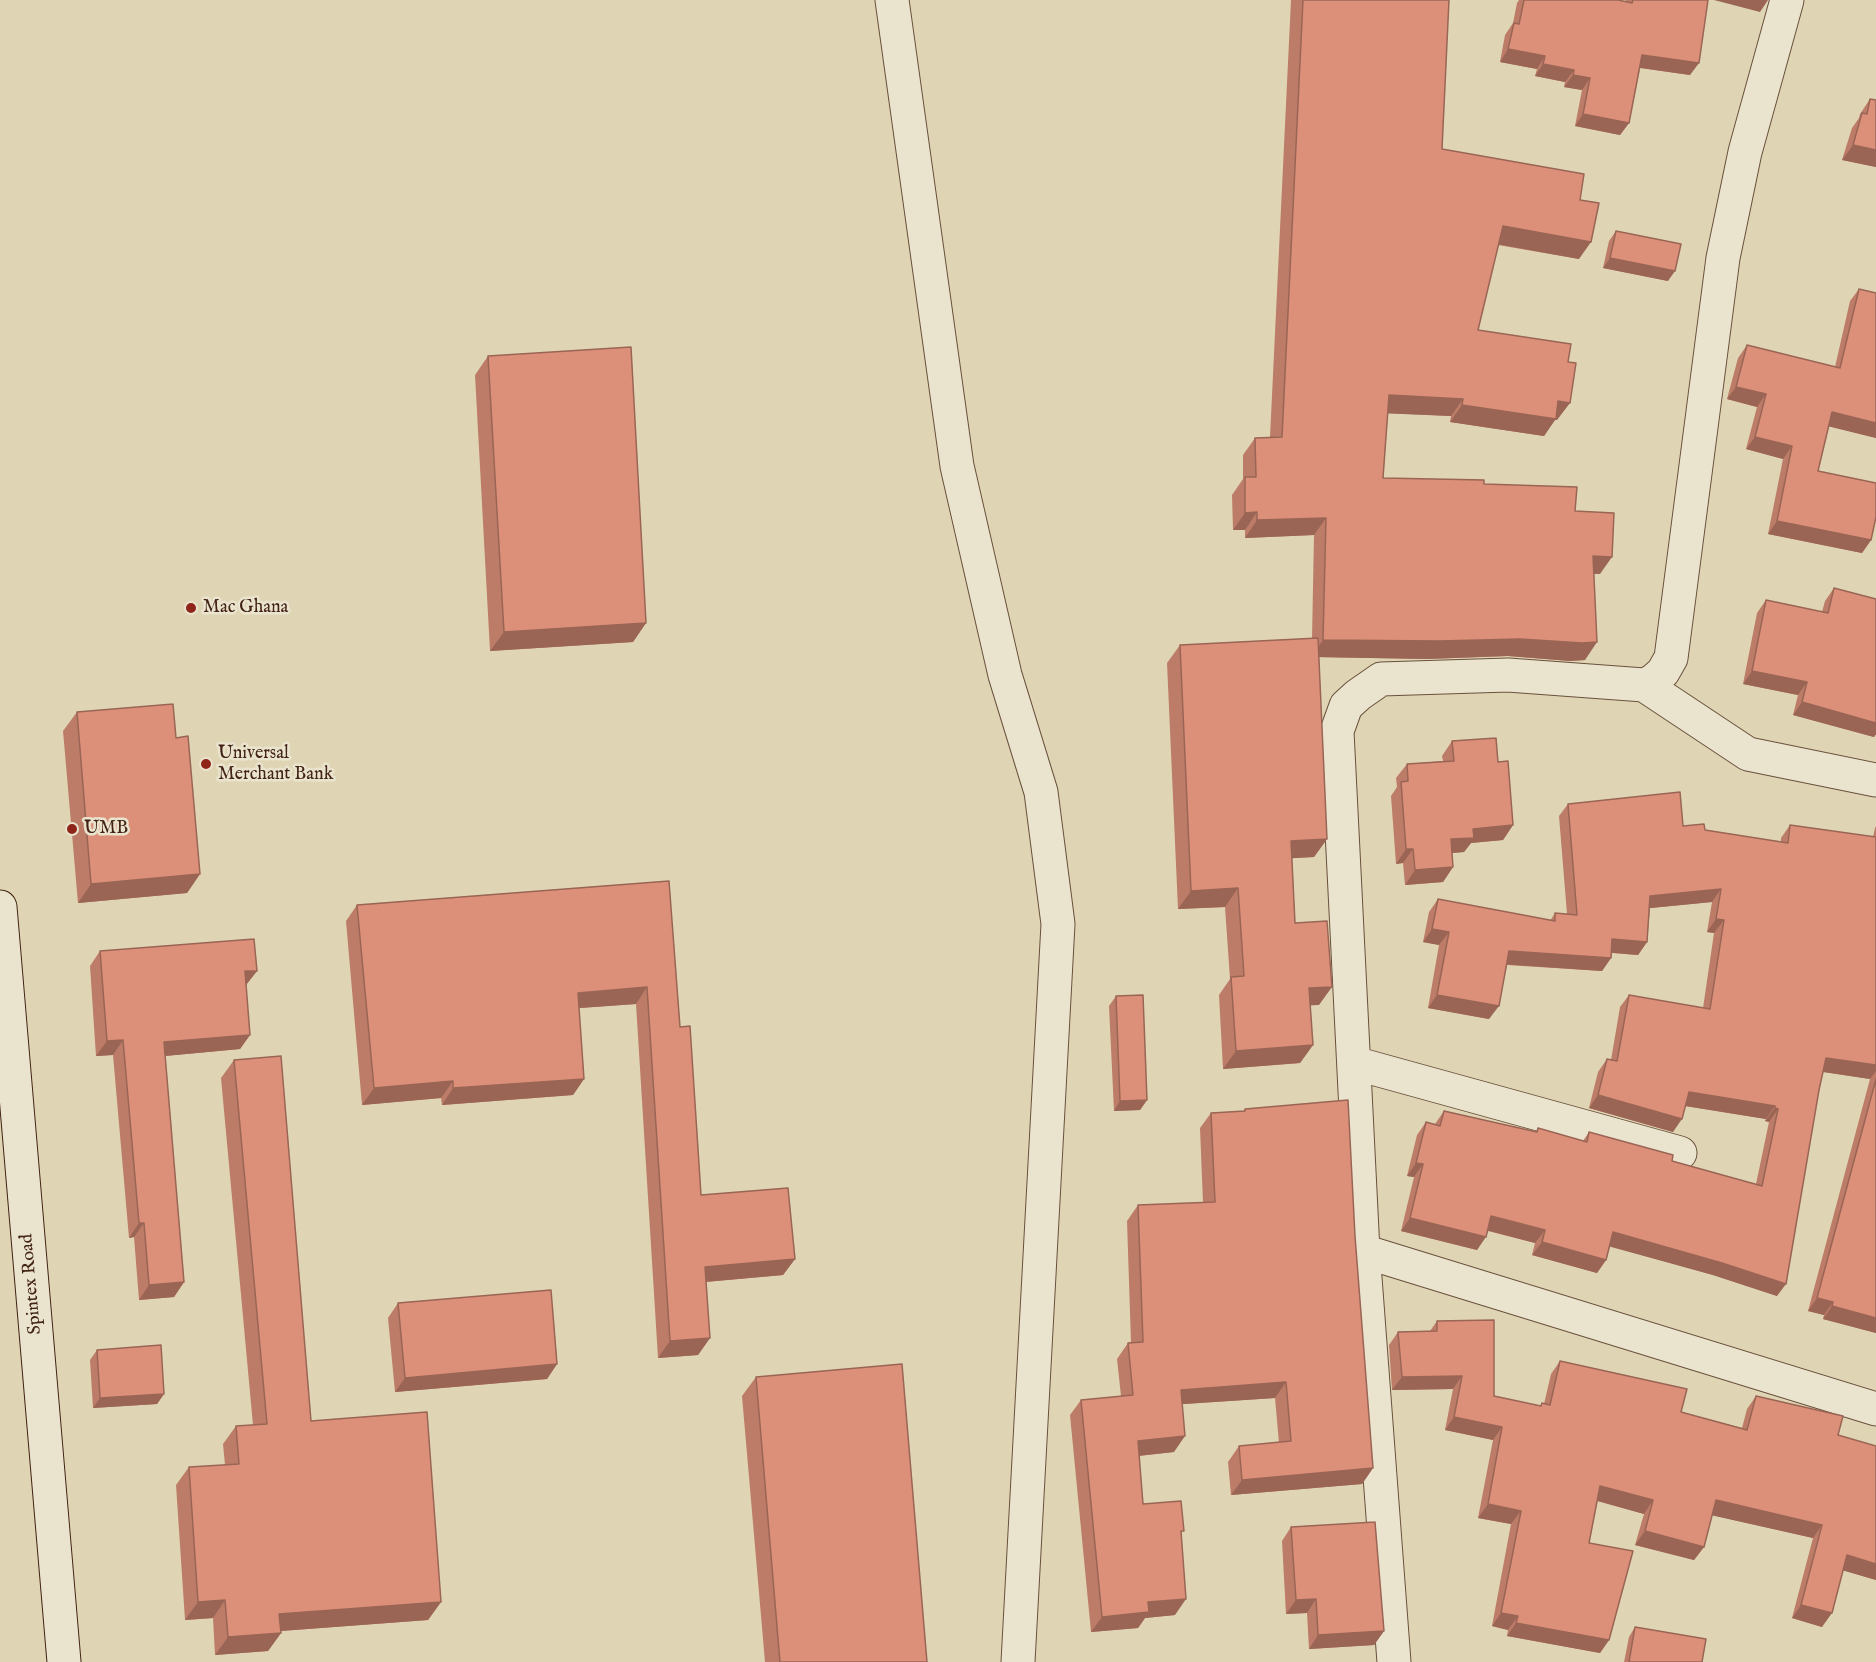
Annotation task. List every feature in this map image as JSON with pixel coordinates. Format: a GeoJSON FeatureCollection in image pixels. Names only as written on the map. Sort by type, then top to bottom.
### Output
{"type":"FeatureCollection","features":[{"type":"Feature","properties":{"kind":"street"},"geometry":{"type":"LineString","coordinates":[[892,0],[957,466],[1005,675],[1041,792],[1058,924],[1018,1662]]}},
{"type":"Feature","properties":{"kind":"street"},"geometry":{"type":"LineString","coordinates":[[1394,1662],[1363,1251],[1337,731],[1346,706],[1381,679],[1508,675],[1644,685],[1663,672],[1671,658],[1723,258],[1745,152],[1787,0]]}},
{"type":"Feature","properties":{"kind":"street"},"geometry":{"type":"LineString","coordinates":[[1644,685],[1748,754],[1876,780]]}},
{"type":"Feature","properties":{"kind":"street","name":"Spintex Road"},"geometry":{"type":"LineString","coordinates":[[0,907],[64,1662]]}},
{"type":"Feature","properties":{"kind":"street"},"geometry":{"type":"LineString","coordinates":[[1354,1063],[1680,1153]]}},
{"type":"Feature","properties":{"kind":"street"},"geometry":{"type":"LineString","coordinates":[[1363,1251],[1876,1409]]}},
{"type":"Feature","properties":{"kind":"building"},"geometry":{"type":"Polygon","coordinates":[[[1303,0],[1449,0],[1442,149],[1584,174],[1580,200],[1599,203],[1591,242],[1503,226],[1478,330],[1571,344],[1568,362],[1576,363],[1570,403],[1558,401],[1556,419],[1462,405],[1463,399],[1389,395],[1383,478],[1484,480],[1484,484],[1577,487],[1575,511],[1614,513],[1612,557],[1593,556],[1597,642],[1520,639],[1323,640],[1326,518],[1257,520],[1257,512],[1245,513],[1245,477],[1256,477],[1255,438],[1282,437],[1303,0]]]}},
{"type":"Feature","properties":{"kind":"building"},"geometry":{"type":"Polygon","coordinates":[[[1524,0],[1618,0],[1632,3],[1633,0],[1708,0],[1699,63],[1642,55],[1629,123],[1583,114],[1590,78],[1573,75],[1574,70],[1543,64],[1545,56],[1508,49],[1514,23],[1519,24],[1524,0]]]}},
{"type":"Feature","properties":{"kind":"building"},"geometry":{"type":"Polygon","coordinates":[[[1870,99],[1876,100],[1876,150],[1853,145],[1862,113],[1867,114],[1870,99]]]}},
{"type":"Feature","properties":{"kind":"building"},"geometry":{"type":"Polygon","coordinates":[[[1616,231],[1681,244],[1675,271],[1610,258],[1616,231]]]}},
{"type":"Feature","properties":{"kind":"building"},"geometry":{"type":"Polygon","coordinates":[[[1859,289],[1876,293],[1876,423],[1832,412],[1818,471],[1876,483],[1876,517],[1871,540],[1777,521],[1792,446],[1755,437],[1766,394],[1736,387],[1747,345],[1840,368],[1859,289]]]}},
{"type":"Feature","properties":{"kind":"building"},"geometry":{"type":"Polygon","coordinates":[[[631,347],[646,623],[504,632],[488,356],[631,347]]]}},
{"type":"Feature","properties":{"kind":"building"},"geometry":{"type":"Polygon","coordinates":[[[1834,588],[1876,599],[1876,723],[1802,702],[1807,682],[1752,671],[1766,600],[1828,613],[1834,588]]]}},
{"type":"Feature","properties":{"kind":"building"},"geometry":{"type":"Polygon","coordinates":[[[1318,638],[1327,839],[1291,841],[1295,923],[1327,921],[1332,987],[1309,988],[1313,1045],[1236,1051],[1231,977],[1244,976],[1238,888],[1191,891],[1180,645],[1318,638]]]}},
{"type":"Feature","properties":{"kind":"building"},"geometry":{"type":"Polygon","coordinates":[[[173,704],[176,738],[188,736],[200,874],[91,884],[77,712],[173,704]]]}},
{"type":"Feature","properties":{"kind":"building"},"geometry":{"type":"Polygon","coordinates":[[[1496,738],[1498,762],[1508,761],[1513,825],[1473,829],[1474,838],[1451,839],[1453,867],[1415,870],[1413,849],[1406,849],[1401,782],[1408,781],[1407,764],[1454,761],[1452,741],[1496,738]]]}},
{"type":"Feature","properties":{"kind":"building"},"geometry":{"type":"Polygon","coordinates":[[[1680,792],[1683,826],[1704,824],[1705,830],[1788,843],[1790,825],[1876,837],[1876,1065],[1826,1058],[1786,1284],[1613,1232],[1606,1260],[1542,1242],[1545,1230],[1491,1216],[1486,1237],[1410,1218],[1423,1164],[1416,1163],[1426,1122],[1440,1126],[1444,1111],[1537,1132],[1538,1128],[1587,1142],[1589,1132],[1673,1155],[1672,1161],[1762,1186],[1778,1109],[1775,1106],[1689,1092],[1682,1119],[1598,1095],[1607,1059],[1617,1061],[1629,995],[1710,1009],[1724,920],[1716,919],[1721,889],[1650,896],[1647,942],[1612,939],[1611,958],[1509,951],[1499,1006],[1437,995],[1449,932],[1432,929],[1438,899],[1555,921],[1555,913],[1577,915],[1568,804],[1680,792]]]}},
{"type":"Feature","properties":{"kind":"building"},"geometry":{"type":"Polygon","coordinates":[[[669,881],[680,1027],[690,1026],[701,1195],[788,1188],[795,1259],[705,1267],[710,1338],[670,1341],[647,987],[578,993],[584,1079],[453,1088],[453,1081],[374,1088],[357,905],[669,881]]]}},
{"type":"Feature","properties":{"kind":"building"},"geometry":{"type":"Polygon","coordinates":[[[254,939],[257,971],[245,971],[250,1035],[164,1042],[184,1282],[149,1285],[144,1223],[139,1223],[123,1040],[107,1041],[100,951],[254,939]]]}},
{"type":"Feature","properties":{"kind":"building"},"geometry":{"type":"Polygon","coordinates":[[[1143,995],[1147,1100],[1120,1101],[1116,996],[1143,995]]]}},
{"type":"Feature","properties":{"kind":"building"},"geometry":{"type":"Polygon","coordinates":[[[281,1056],[311,1421],[427,1412],[441,1602],[279,1614],[281,1633],[228,1637],[225,1600],[198,1602],[189,1467],[239,1464],[236,1426],[267,1424],[234,1060],[281,1056]]]}},
{"type":"Feature","properties":{"kind":"building"},"geometry":{"type":"Polygon","coordinates":[[[1876,1079],[1876,1318],[1832,1306],[1833,1302],[1817,1298],[1876,1079]]]}},
{"type":"Feature","properties":{"kind":"building"},"geometry":{"type":"Polygon","coordinates":[[[1348,1100],[1355,1236],[1373,1468],[1242,1480],[1239,1446],[1291,1441],[1286,1382],[1181,1390],[1185,1436],[1138,1441],[1143,1504],[1181,1501],[1186,1599],[1148,1602],[1149,1612],[1102,1617],[1081,1400],[1133,1395],[1128,1343],[1143,1342],[1138,1205],[1215,1202],[1211,1113],[1348,1100]]]}},
{"type":"Feature","properties":{"kind":"building"},"geometry":{"type":"Polygon","coordinates":[[[551,1290],[557,1364],[405,1378],[398,1303],[551,1290]]]}},
{"type":"Feature","properties":{"kind":"building"},"geometry":{"type":"Polygon","coordinates":[[[1494,1320],[1494,1396],[1541,1406],[1542,1403],[1550,1405],[1560,1361],[1687,1389],[1681,1412],[1747,1430],[1756,1396],[1843,1416],[1838,1435],[1876,1446],[1876,1564],[1847,1555],[1832,1613],[1801,1605],[1822,1525],[1716,1500],[1704,1547],[1645,1531],[1653,1500],[1600,1486],[1589,1543],[1633,1551],[1609,1640],[1516,1623],[1518,1616],[1501,1613],[1521,1511],[1488,1504],[1502,1427],[1454,1417],[1462,1376],[1402,1377],[1398,1332],[1437,1331],[1437,1321],[1494,1320]]]}},
{"type":"Feature","properties":{"kind":"building"},"geometry":{"type":"Polygon","coordinates":[[[161,1345],[164,1394],[100,1398],[97,1350],[161,1345]]]}},
{"type":"Feature","properties":{"kind":"building"},"geometry":{"type":"Polygon","coordinates":[[[902,1364],[927,1662],[780,1662],[756,1377],[902,1364]]]}},
{"type":"Feature","properties":{"kind":"building"},"geometry":{"type":"Polygon","coordinates":[[[1375,1522],[1384,1631],[1318,1635],[1316,1599],[1296,1600],[1291,1527],[1375,1522]]]}},
{"type":"Feature","properties":{"kind":"building"},"geometry":{"type":"Polygon","coordinates":[[[1635,1627],[1706,1639],[1702,1662],[1629,1662],[1635,1627]]]}},
{"type":"Feature","properties":{"kind":"place","name":"Mac Ghana"},"geometry":{"type":"Point","coordinates":[191,608]}},
{"type":"Feature","properties":{"kind":"place","name":"Universal Merchant Bank"},"geometry":{"type":"Point","coordinates":[206,764]}},
{"type":"Feature","properties":{"kind":"place","name":"UMB"},"geometry":{"type":"Point","coordinates":[72,829]}}]}
